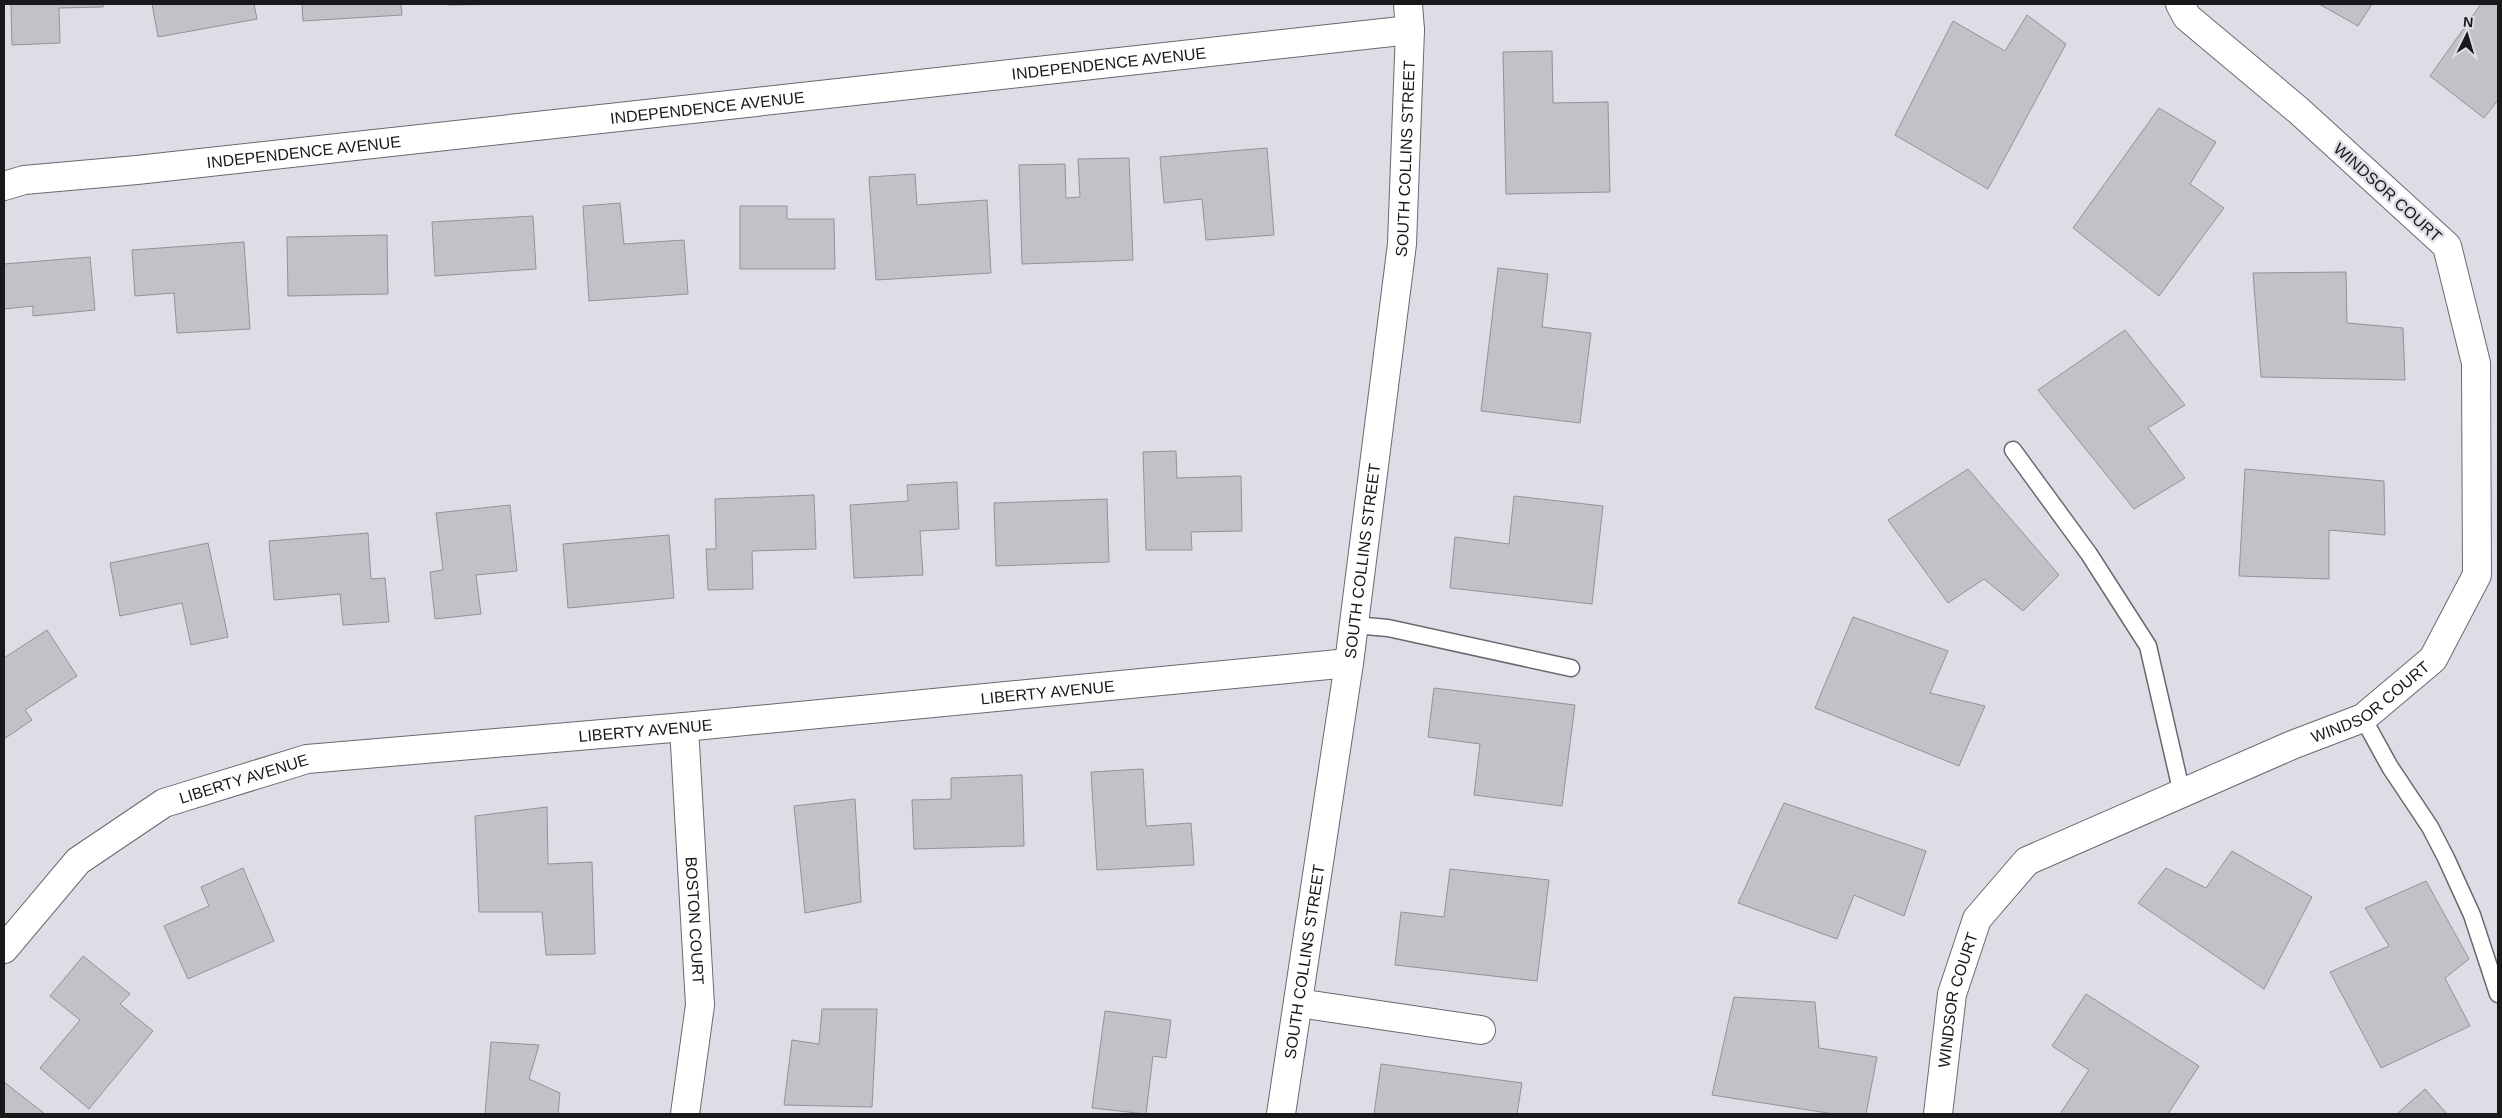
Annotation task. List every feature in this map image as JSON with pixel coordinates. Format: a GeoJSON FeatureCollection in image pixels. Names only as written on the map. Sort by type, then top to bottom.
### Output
{"type":"FeatureCollection","features":[{"type":"Feature","properties":{"kind":"street","name":"WINDSOR COURT"},"geometry":{"type":"LineString","coordinates":[[1938,1114],[1952,994],[1977,919],[2027,861],[2292,745],[2363,718],[2433,659],[2477,575],[2476,363],[2447,246],[2298,110],[2187,17],[2180,4]]}},
{"type":"Feature","properties":{"kind":"street","name":"INDEPENDENCE AVENUE"},"geometry":{"type":"LineString","coordinates":[[4,186],[24,180],[137,170],[1409,17]]}},
{"type":"Feature","properties":{"kind":"street","name":"SOUTH COLLINS STREET"},"geometry":{"type":"LineString","coordinates":[[1281,1114],[1349,663],[1402,244],[1409,17]]}},
{"type":"Feature","properties":{"kind":"street","name":"LIBERTY AVENUE"},"geometry":{"type":"LineString","coordinates":[[4,949],[78,861],[164,803],[307,759],[684,727],[1349,663]]}},
{"type":"Feature","properties":{"kind":"street","name":"BOSTON COURT"},"geometry":{"type":"LineString","coordinates":[[684,727],[700,1005],[685,1114]]}},
{"type":"Feature","properties":{"kind":"street"},"geometry":{"type":"LineString","coordinates":[[1298,1003],[1482,1030]]}},
{"type":"Feature","properties":{"kind":"lane"},"geometry":{"type":"LineString","coordinates":[[2013,450],[2089,554],[2148,646],[2182,794]]}},
{"type":"Feature","properties":{"kind":"lane"},"geometry":{"type":"LineString","coordinates":[[1354,624],[1388,628],[1571,668]]}},
{"type":"Feature","properties":{"kind":"lane"},"geometry":{"type":"LineString","coordinates":[[2363,718],[2390,767],[2430,827],[2446,858],[2472,915],[2498,994]]}},
{"type":"Feature","properties":{"kind":"building"},"geometry":{"type":"Polygon","coordinates":[[[11,4],[103,4],[103,7],[59,8],[60,43],[12,45],[11,4]]]}},
{"type":"Feature","properties":{"kind":"building"},"geometry":{"type":"Polygon","coordinates":[[[152,4],[254,4],[257,19],[158,37],[152,4]]]}},
{"type":"Feature","properties":{"kind":"building"},"geometry":{"type":"Polygon","coordinates":[[[302,4],[401,4],[402,15],[303,21],[302,4]]]}},
{"type":"Feature","properties":{"kind":"building"},"geometry":{"type":"Polygon","coordinates":[[[448,4],[517,4],[448,5],[448,4]]]}},
{"type":"Feature","properties":{"kind":"building"},"geometry":{"type":"Polygon","coordinates":[[[2319,4],[2372,4],[2358,26],[2319,4]]]}},
{"type":"Feature","properties":{"kind":"building"},"geometry":{"type":"Polygon","coordinates":[[[2481,4],[2498,4],[2498,100],[2484,118],[2430,76],[2481,4]]]}},
{"type":"Feature","properties":{"kind":"building"},"geometry":{"type":"Polygon","coordinates":[[[2027,15],[2066,44],[1988,189],[1895,135],[1953,21],[2005,51],[2027,15]]]}},
{"type":"Feature","properties":{"kind":"building"},"geometry":{"type":"Polygon","coordinates":[[[1552,51],[1553,103],[1608,102],[1610,192],[1506,194],[1503,52],[1552,51]]]}},
{"type":"Feature","properties":{"kind":"building"},"geometry":{"type":"Polygon","coordinates":[[[2159,108],[2216,142],[2190,184],[2224,208],[2159,296],[2073,228],[2159,108]]]}},
{"type":"Feature","properties":{"kind":"building"},"geometry":{"type":"Polygon","coordinates":[[[1267,148],[1274,235],[1206,240],[1202,199],[1164,203],[1160,157],[1267,148]]]}},
{"type":"Feature","properties":{"kind":"building"},"geometry":{"type":"Polygon","coordinates":[[[1129,158],[1133,260],[1022,264],[1019,165],[1065,164],[1066,198],[1080,197],[1078,159],[1129,158]]]}},
{"type":"Feature","properties":{"kind":"building"},"geometry":{"type":"Polygon","coordinates":[[[915,174],[917,205],[987,200],[991,273],[876,280],[869,177],[915,174]]]}},
{"type":"Feature","properties":{"kind":"building"},"geometry":{"type":"Polygon","coordinates":[[[620,203],[624,244],[684,240],[688,294],[589,301],[583,206],[620,203]]]}},
{"type":"Feature","properties":{"kind":"building"},"geometry":{"type":"Polygon","coordinates":[[[740,206],[787,206],[787,219],[834,219],[835,269],[740,269],[740,206]]]}},
{"type":"Feature","properties":{"kind":"building"},"geometry":{"type":"Polygon","coordinates":[[[533,216],[536,269],[435,276],[432,222],[533,216]]]}},
{"type":"Feature","properties":{"kind":"building"},"geometry":{"type":"Polygon","coordinates":[[[387,235],[388,294],[288,296],[287,237],[387,235]]]}},
{"type":"Feature","properties":{"kind":"building"},"geometry":{"type":"Polygon","coordinates":[[[244,242],[250,329],[177,333],[174,293],[135,296],[132,250],[244,242]]]}},
{"type":"Feature","properties":{"kind":"building"},"geometry":{"type":"Polygon","coordinates":[[[90,257],[95,310],[33,316],[33,306],[4,309],[4,264],[90,257]]]}},
{"type":"Feature","properties":{"kind":"building"},"geometry":{"type":"Polygon","coordinates":[[[1498,268],[1548,274],[1542,327],[1591,333],[1580,423],[1481,411],[1498,268]]]}},
{"type":"Feature","properties":{"kind":"building"},"geometry":{"type":"Polygon","coordinates":[[[2346,272],[2347,323],[2403,328],[2405,380],[2261,377],[2253,273],[2346,272]]]}},
{"type":"Feature","properties":{"kind":"building"},"geometry":{"type":"Polygon","coordinates":[[[2125,330],[2185,405],[2148,428],[2185,478],[2134,509],[2038,390],[2125,330]]]}},
{"type":"Feature","properties":{"kind":"building"},"geometry":{"type":"Polygon","coordinates":[[[1176,451],[1177,478],[1241,476],[1242,531],[1191,532],[1192,550],[1146,550],[1143,452],[1176,451]]]}},
{"type":"Feature","properties":{"kind":"building"},"geometry":{"type":"Polygon","coordinates":[[[1968,469],[2059,575],[2023,611],[1984,579],[1948,603],[1888,520],[1968,469]]]}},
{"type":"Feature","properties":{"kind":"building"},"geometry":{"type":"Polygon","coordinates":[[[2245,469],[2384,481],[2385,535],[2329,530],[2329,579],[2239,576],[2245,469]]]}},
{"type":"Feature","properties":{"kind":"building"},"geometry":{"type":"Polygon","coordinates":[[[957,482],[959,529],[920,531],[923,575],[854,578],[850,505],[908,501],[907,485],[957,482]]]}},
{"type":"Feature","properties":{"kind":"building"},"geometry":{"type":"Polygon","coordinates":[[[814,495],[816,549],[752,551],[753,589],[708,590],[706,549],[716,549],[715,499],[814,495]]]}},
{"type":"Feature","properties":{"kind":"building"},"geometry":{"type":"Polygon","coordinates":[[[1514,496],[1603,506],[1592,604],[1450,588],[1455,537],[1509,544],[1514,496]]]}},
{"type":"Feature","properties":{"kind":"building"},"geometry":{"type":"Polygon","coordinates":[[[1107,499],[1109,562],[996,566],[994,503],[1107,499]]]}},
{"type":"Feature","properties":{"kind":"building"},"geometry":{"type":"Polygon","coordinates":[[[510,505],[517,571],[476,575],[481,614],[435,619],[430,572],[443,570],[436,513],[510,505]]]}},
{"type":"Feature","properties":{"kind":"building"},"geometry":{"type":"Polygon","coordinates":[[[368,533],[371,579],[385,578],[389,622],[343,625],[340,594],[274,600],[269,541],[368,533]]]}},
{"type":"Feature","properties":{"kind":"building"},"geometry":{"type":"Polygon","coordinates":[[[669,535],[674,598],[568,608],[563,544],[669,535]]]}},
{"type":"Feature","properties":{"kind":"building"},"geometry":{"type":"Polygon","coordinates":[[[208,543],[228,637],[191,645],[182,603],[120,616],[110,563],[208,543]]]}},
{"type":"Feature","properties":{"kind":"building"},"geometry":{"type":"Polygon","coordinates":[[[1853,617],[1948,651],[1930,693],[1985,706],[1959,766],[1815,708],[1853,617]]]}},
{"type":"Feature","properties":{"kind":"building"},"geometry":{"type":"Polygon","coordinates":[[[47,630],[77,676],[25,710],[32,720],[4,739],[4,658],[47,630]]]}},
{"type":"Feature","properties":{"kind":"building"},"geometry":{"type":"Polygon","coordinates":[[[1434,688],[1575,705],[1562,806],[1474,795],[1480,744],[1428,737],[1434,688]]]}},
{"type":"Feature","properties":{"kind":"building"},"geometry":{"type":"Polygon","coordinates":[[[1143,769],[1146,826],[1191,823],[1194,865],[1097,870],[1091,772],[1143,769]]]}},
{"type":"Feature","properties":{"kind":"building"},"geometry":{"type":"Polygon","coordinates":[[[1022,775],[1024,846],[914,849],[912,800],[951,799],[951,778],[1022,775]]]}},
{"type":"Feature","properties":{"kind":"building"},"geometry":{"type":"Polygon","coordinates":[[[855,799],[861,902],[805,913],[794,806],[855,799]]]}},
{"type":"Feature","properties":{"kind":"building"},"geometry":{"type":"Polygon","coordinates":[[[1784,803],[1926,851],[1904,916],[1854,895],[1837,939],[1738,903],[1784,803]]]}},
{"type":"Feature","properties":{"kind":"building"},"geometry":{"type":"Polygon","coordinates":[[[547,807],[548,864],[592,862],[595,954],[546,955],[542,912],[479,912],[475,816],[547,807]]]}},
{"type":"Feature","properties":{"kind":"building"},"geometry":{"type":"Polygon","coordinates":[[[2232,851],[2312,897],[2264,989],[2138,903],[2166,868],[2206,888],[2232,851]]]}},
{"type":"Feature","properties":{"kind":"building"},"geometry":{"type":"Polygon","coordinates":[[[243,868],[274,941],[188,979],[164,926],[209,906],[201,887],[243,868]]]}},
{"type":"Feature","properties":{"kind":"building"},"geometry":{"type":"Polygon","coordinates":[[[1450,869],[1549,880],[1537,981],[1395,965],[1401,912],[1444,917],[1450,869]]]}},
{"type":"Feature","properties":{"kind":"building"},"geometry":{"type":"Polygon","coordinates":[[[2426,881],[2469,959],[2445,978],[2470,1026],[2381,1068],[2330,972],[2389,946],[2365,908],[2426,881]]]}},
{"type":"Feature","properties":{"kind":"building"},"geometry":{"type":"Polygon","coordinates":[[[83,956],[130,994],[120,1004],[153,1031],[89,1109],[40,1068],[80,1020],[50,996],[83,956]]]}},
{"type":"Feature","properties":{"kind":"building"},"geometry":{"type":"Polygon","coordinates":[[[2086,994],[2199,1066],[2168,1114],[2060,1114],[2089,1070],[2052,1046],[2086,994]]]}},
{"type":"Feature","properties":{"kind":"building"},"geometry":{"type":"Polygon","coordinates":[[[1734,997],[1815,1002],[1819,1048],[1877,1057],[1866,1114],[1834,1114],[1712,1095],[1734,997]]]}},
{"type":"Feature","properties":{"kind":"building"},"geometry":{"type":"Polygon","coordinates":[[[822,1009],[877,1009],[872,1107],[784,1105],[792,1040],[819,1044],[822,1009]]]}},
{"type":"Feature","properties":{"kind":"building"},"geometry":{"type":"Polygon","coordinates":[[[1105,1011],[1171,1020],[1166,1058],[1153,1056],[1146,1114],[1092,1108],[1105,1011]]]}},
{"type":"Feature","properties":{"kind":"building"},"geometry":{"type":"Polygon","coordinates":[[[491,1042],[539,1045],[529,1079],[560,1093],[558,1114],[485,1114],[491,1042]]]}},
{"type":"Feature","properties":{"kind":"building"},"geometry":{"type":"Polygon","coordinates":[[[1381,1064],[1522,1083],[1517,1114],[1374,1114],[1381,1064]]]}},
{"type":"Feature","properties":{"kind":"building"},"geometry":{"type":"Polygon","coordinates":[[[4,1082],[45,1114],[4,1114],[4,1082]]]}},
{"type":"Feature","properties":{"kind":"building"},"geometry":{"type":"Polygon","coordinates":[[[2425,1089],[2447,1114],[2397,1114],[2425,1089]]]}}]}
